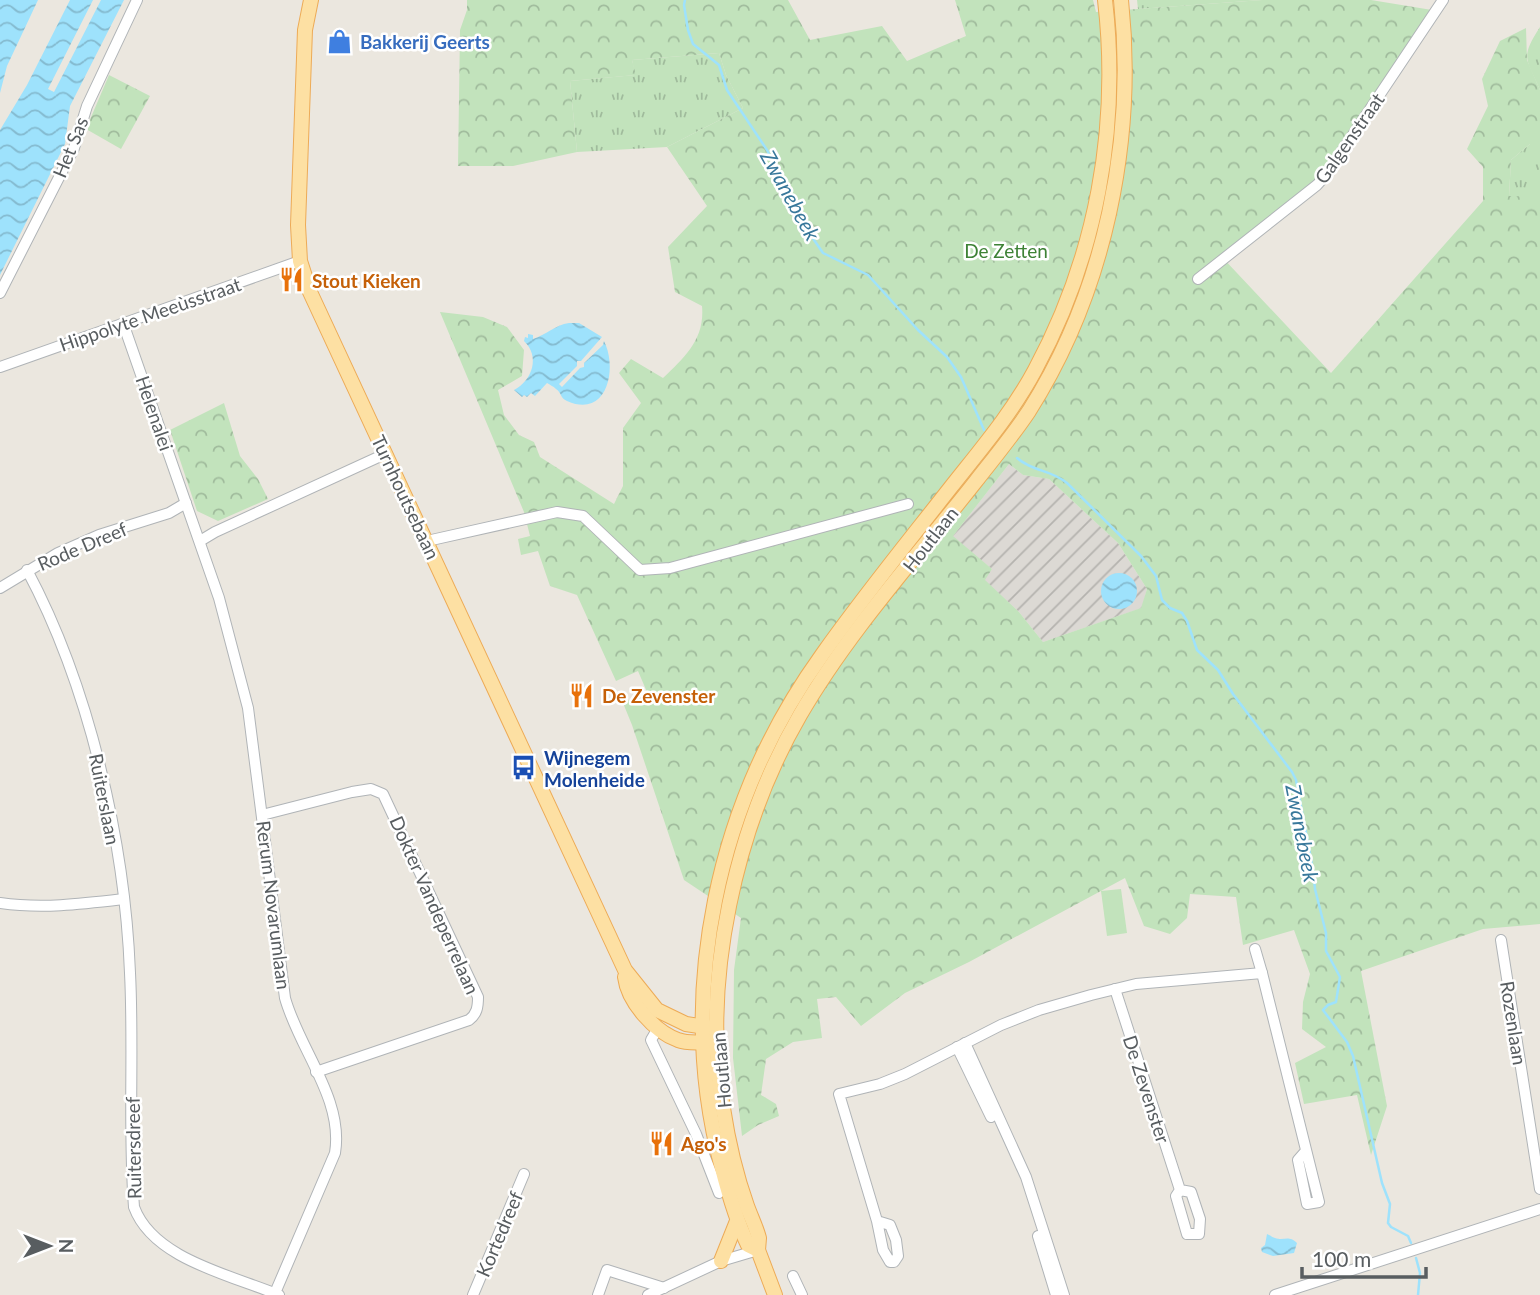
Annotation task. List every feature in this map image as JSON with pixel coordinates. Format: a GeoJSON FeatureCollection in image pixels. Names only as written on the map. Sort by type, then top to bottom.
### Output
{"type":"FeatureCollection","features":[{"type":"Feature","properties":{"kind":"main road","name":"Turnhoutsebaan"},"geometry":{"type":"LineString","coordinates":[[311,0],[304,38],[298,225],[300,261],[310,292],[625,970],[625,981],[635,1002],[662,1022],[676,1040],[709,1035]]}},
{"type":"Feature","properties":{"kind":"main road","name":"Houtlaan"},"geometry":{"type":"LineString","coordinates":[[761,1256],[748,1245],[737,1221],[712,1123],[706,963],[716,895],[741,805],[773,732],[801,685],[836,635],[1015,404],[1063,312],[1090,233],[1103,169],[1109,99],[1105,0]]}},
{"type":"Feature","properties":{"kind":"main road","name":"Houtlaan"},"geometry":{"type":"LineString","coordinates":[[761,1256],[760,1238],[737,1171],[709,1035],[733,886],[755,809],[787,740],[812,695],[849,643],[1028,412],[1047,380],[1080,307],[1103,237],[1117,171],[1125,65],[1121,0]]}},
{"type":"Feature","properties":{"kind":"main road"},"geometry":{"type":"LineString","coordinates":[[721,1261],[737,1221]]}},
{"type":"Feature","properties":{"kind":"main road"},"geometry":{"type":"LineString","coordinates":[[761,1256],[775,1295]]}},
{"type":"Feature","properties":{"kind":"street","name":"Het Sas"},"geometry":{"type":"LineString","coordinates":[[0,293],[74,148],[86,106],[137,0]]}},
{"type":"Feature","properties":{"kind":"street","name":"Galgenstraat"},"geometry":{"type":"LineString","coordinates":[[1198,279],[1326,175],[1443,0]]}},
{"type":"Feature","properties":{"kind":"street","name":"Hippolyte Meeùsstraat"},"geometry":{"type":"LineString","coordinates":[[0,367],[300,261]]}},
{"type":"Feature","properties":{"kind":"street","name":"Helenalei"},"geometry":{"type":"LineString","coordinates":[[123,323],[188,508]]}},
{"type":"Feature","properties":{"kind":"street"},"geometry":{"type":"LineString","coordinates":[[199,538],[385,454]]}},
{"type":"Feature","properties":{"kind":"street"},"geometry":{"type":"LineString","coordinates":[[427,541],[557,512],[583,516],[640,570],[650,571],[670,568],[908,504]]}},
{"type":"Feature","properties":{"kind":"street","name":"Rode Dreef"},"geometry":{"type":"LineString","coordinates":[[0,588],[27,570],[78,544],[188,508]]}},
{"type":"Feature","properties":{"kind":"street","name":"Rerum Novarumlaan"},"geometry":{"type":"LineString","coordinates":[[188,508],[219,598],[248,708],[285,998],[292,1021],[336,1120],[338,1136],[335,1153],[277,1294]]}},
{"type":"Feature","properties":{"kind":"street","name":"Ruiterslaan"},"geometry":{"type":"LineString","coordinates":[[27,570],[41,597],[78,688],[109,810],[124,899],[132,1040]]}},
{"type":"Feature","properties":{"kind":"street","name":"Dokter Vandeperrelaan"},"geometry":{"type":"LineString","coordinates":[[262,815],[352,792],[371,789],[383,794],[478,997],[475,1016],[469,1020],[316,1072]]}},
{"type":"Feature","properties":{"kind":"street"},"geometry":{"type":"LineString","coordinates":[[0,903],[60,906],[124,899]]}},
{"type":"Feature","properties":{"kind":"street","name":"Rozenlaan"},"geometry":{"type":"LineString","coordinates":[[1501,940],[1540,1189]]}},
{"type":"Feature","properties":{"kind":"street"},"geometry":{"type":"LineString","coordinates":[[1255,949],[1305,1152]]}},
{"type":"Feature","properties":{"kind":"street"},"geometry":{"type":"LineString","coordinates":[[877,1221],[839,1094],[905,1074],[1039,1010],[1115,989],[1262,973]]}},
{"type":"Feature","properties":{"kind":"street","name":"De Zevenster"},"geometry":{"type":"LineString","coordinates":[[1115,989],[1180,1190]]}},
{"type":"Feature","properties":{"kind":"street"},"geometry":{"type":"LineString","coordinates":[[662,1022],[650,1040],[696,1134],[719,1193]]}},
{"type":"Feature","properties":{"kind":"street","name":"Ruitersdreef"},"geometry":{"type":"LineString","coordinates":[[132,1040],[132,1187],[139,1221],[148,1233],[178,1254],[277,1294]]}},
{"type":"Feature","properties":{"kind":"street"},"geometry":{"type":"LineString","coordinates":[[961,1045],[1031,1199],[1054,1276],[1056,1295]]}},
{"type":"Feature","properties":{"kind":"street","name":"Kortedreef"},"geometry":{"type":"LineString","coordinates":[[473,1295],[524,1174]]}},
{"type":"Feature","properties":{"kind":"street"},"geometry":{"type":"LineString","coordinates":[[1275,1295],[1540,1209]]}},
{"type":"Feature","properties":{"kind":"street"},"geometry":{"type":"LineString","coordinates":[[648,1295],[721,1261],[761,1256]]}},
{"type":"Feature","properties":{"kind":"street"},"geometry":{"type":"LineString","coordinates":[[598,1295],[607,1270],[664,1288]]}},
{"type":"Feature","properties":{"kind":"street"},"geometry":{"type":"LineString","coordinates":[[793,1276],[802,1295]]}},
{"type":"Feature","properties":{"kind":"street"},"geometry":{"type":"LineString","coordinates":[[1054,1276],[1064,1295]]}},
{"type":"Feature","properties":{"kind":"shaded area"},"geometry":{"type":"Polygon","coordinates":[[[1009,464],[1023,475],[1049,479],[1118,543],[1147,589],[1142,608],[1043,642],[1019,612],[984,580],[992,569],[952,537],[1009,464]]]}},
{"type":"Feature","properties":{"kind":"green space","name":"De Zetten"},"geometry":{"type":"Polygon","coordinates":[[[467,0],[788,0],[810,40],[882,26],[907,61],[966,36],[955,0],[1093,0],[1096,12],[1262,0],[1371,0],[1432,10],[1314,182],[1221,256],[1331,373],[1483,201],[1483,167],[1467,149],[1488,106],[1482,79],[1500,41],[1526,28],[1527,60],[1540,90],[1540,144],[1530,144],[1511,160],[1509,196],[1540,197],[1540,924],[1483,929],[1361,971],[1387,1106],[1371,1155],[1357,1095],[1304,1104],[1295,1063],[1326,1047],[1302,1029],[1303,1002],[1310,974],[1294,930],[1243,945],[1236,897],[1190,894],[1187,918],[1170,934],[1144,926],[1125,878],[969,962],[905,993],[861,1026],[836,997],[817,999],[822,1038],[793,1042],[766,1059],[761,1095],[776,1104],[779,1116],[742,1136],[733,1058],[734,970],[741,918],[684,880],[623,703],[647,692],[638,671],[616,681],[577,595],[550,586],[538,551],[521,555],[518,539],[530,536],[524,512],[440,312],[483,317],[507,327],[524,350],[522,376],[498,390],[504,415],[519,435],[534,442],[540,457],[614,504],[623,486],[623,428],[641,403],[619,373],[631,359],[663,378],[692,346],[702,318],[702,306],[675,292],[668,247],[707,206],[667,147],[743,108],[726,75],[719,53],[632,60],[636,75],[570,81],[577,152],[513,166],[458,166],[460,30],[467,10],[467,0]],[[1009,464],[953,536],[992,569],[985,580],[1019,612],[1043,642],[1141,608],[1147,589],[1118,543],[1049,479],[1023,475],[1009,464]]]}},
{"type":"Feature","properties":{"kind":"green space"},"geometry":{"type":"Polygon","coordinates":[[[1137,0],[1262,0],[1138,9],[1137,0]]]}},
{"type":"Feature","properties":{"kind":"green space"},"geometry":{"type":"Polygon","coordinates":[[[1540,27],[1540,90],[1527,58],[1530,45],[1540,27]]]}},
{"type":"Feature","properties":{"kind":"green space"},"geometry":{"type":"Polygon","coordinates":[[[719,53],[726,75],[743,108],[667,147],[577,152],[570,81],[635,75],[632,60],[719,53]]]}},
{"type":"Feature","properties":{"kind":"green space"},"geometry":{"type":"Polygon","coordinates":[[[109,75],[150,96],[121,149],[86,129],[109,75]]]}},
{"type":"Feature","properties":{"kind":"green space"},"geometry":{"type":"Polygon","coordinates":[[[1530,144],[1540,144],[1540,197],[1509,197],[1511,160],[1530,144]]]}},
{"type":"Feature","properties":{"kind":"green space"},"geometry":{"type":"Polygon","coordinates":[[[224,403],[240,456],[258,479],[268,499],[218,521],[197,511],[170,430],[224,403]]]}},
{"type":"Feature","properties":{"kind":"green space"},"geometry":{"type":"Polygon","coordinates":[[[1121,889],[1127,933],[1107,936],[1101,891],[1121,889]]]}},
{"type":"Feature","properties":{"kind":"water"},"geometry":{"type":"Polygon","coordinates":[[[0,0],[38,0],[7,66],[0,93],[0,0]]]}},
{"type":"Feature","properties":{"kind":"water"},"geometry":{"type":"Polygon","coordinates":[[[70,0],[93,0],[48,89],[54,92],[101,0],[124,0],[70,106],[65,144],[0,275],[0,130],[27,85],[70,0]]]}},
{"type":"Feature","properties":{"kind":"water"},"geometry":{"type":"Polygon","coordinates":[[[569,323],[579,323],[602,337],[581,361],[577,361],[577,366],[559,384],[562,387],[584,367],[584,363],[604,341],[610,365],[606,388],[592,403],[581,405],[565,400],[547,383],[535,396],[531,393],[522,397],[514,390],[521,386],[530,374],[533,360],[524,341],[525,337],[528,338],[528,334],[533,335],[533,339],[569,323]]]}},
{"type":"Feature","properties":{"kind":"water"},"geometry":{"type":"Polygon","coordinates":[[[1119,573],[1132,578],[1137,591],[1132,604],[1119,609],[1106,604],[1101,591],[1106,578],[1119,573]]]}},
{"type":"Feature","properties":{"kind":"water"},"geometry":{"type":"Polygon","coordinates":[[[1267,1234],[1297,1243],[1294,1253],[1273,1256],[1262,1252],[1267,1234]]]}},
{"type":"Feature","properties":{"kind":"waterway","name":"Zwanebeek"},"geometry":{"type":"LineString","coordinates":[[685,0],[688,30],[693,44],[719,65],[727,90],[767,150],[801,221],[823,253],[868,275],[918,330],[947,357],[961,377],[984,430]]}},
{"type":"Feature","properties":{"kind":"waterway","name":"Zwanebeek"},"geometry":{"type":"LineString","coordinates":[[1017,458],[1067,483],[1141,556],[1156,576],[1162,600],[1170,608],[1182,613],[1197,650],[1218,670],[1292,772],[1296,780],[1315,889],[1326,933],[1326,951],[1340,977],[1336,1002],[1323,1010],[1347,1042],[1353,1056],[1382,1183],[1390,1204],[1388,1223],[1408,1236],[1411,1243]]}},
{"type":"Feature","properties":{"kind":"waterway","name":"Zwanebeek"},"geometry":{"type":"LineString","coordinates":[[1416,1258],[1420,1273],[1418,1295]]}},
{"type":"Feature","properties":{"kind":"place","name":"Bakkerij Geerts"},"geometry":{"type":"Point","coordinates":[340,41]}},
{"type":"Feature","properties":{"kind":"place","name":"Stout Kieken"},"geometry":{"type":"Point","coordinates":[292,280]}},
{"type":"Feature","properties":{"kind":"place","name":"De Zevenster"},"geometry":{"type":"Point","coordinates":[582,695]}},
{"type":"Feature","properties":{"kind":"place","name":"Wijnegem Molenheide"},"geometry":{"type":"Point","coordinates":[524,768]}},
{"type":"Feature","properties":{"kind":"place","name":"Ago's"},"geometry":{"type":"Point","coordinates":[661,1143]}}]}
